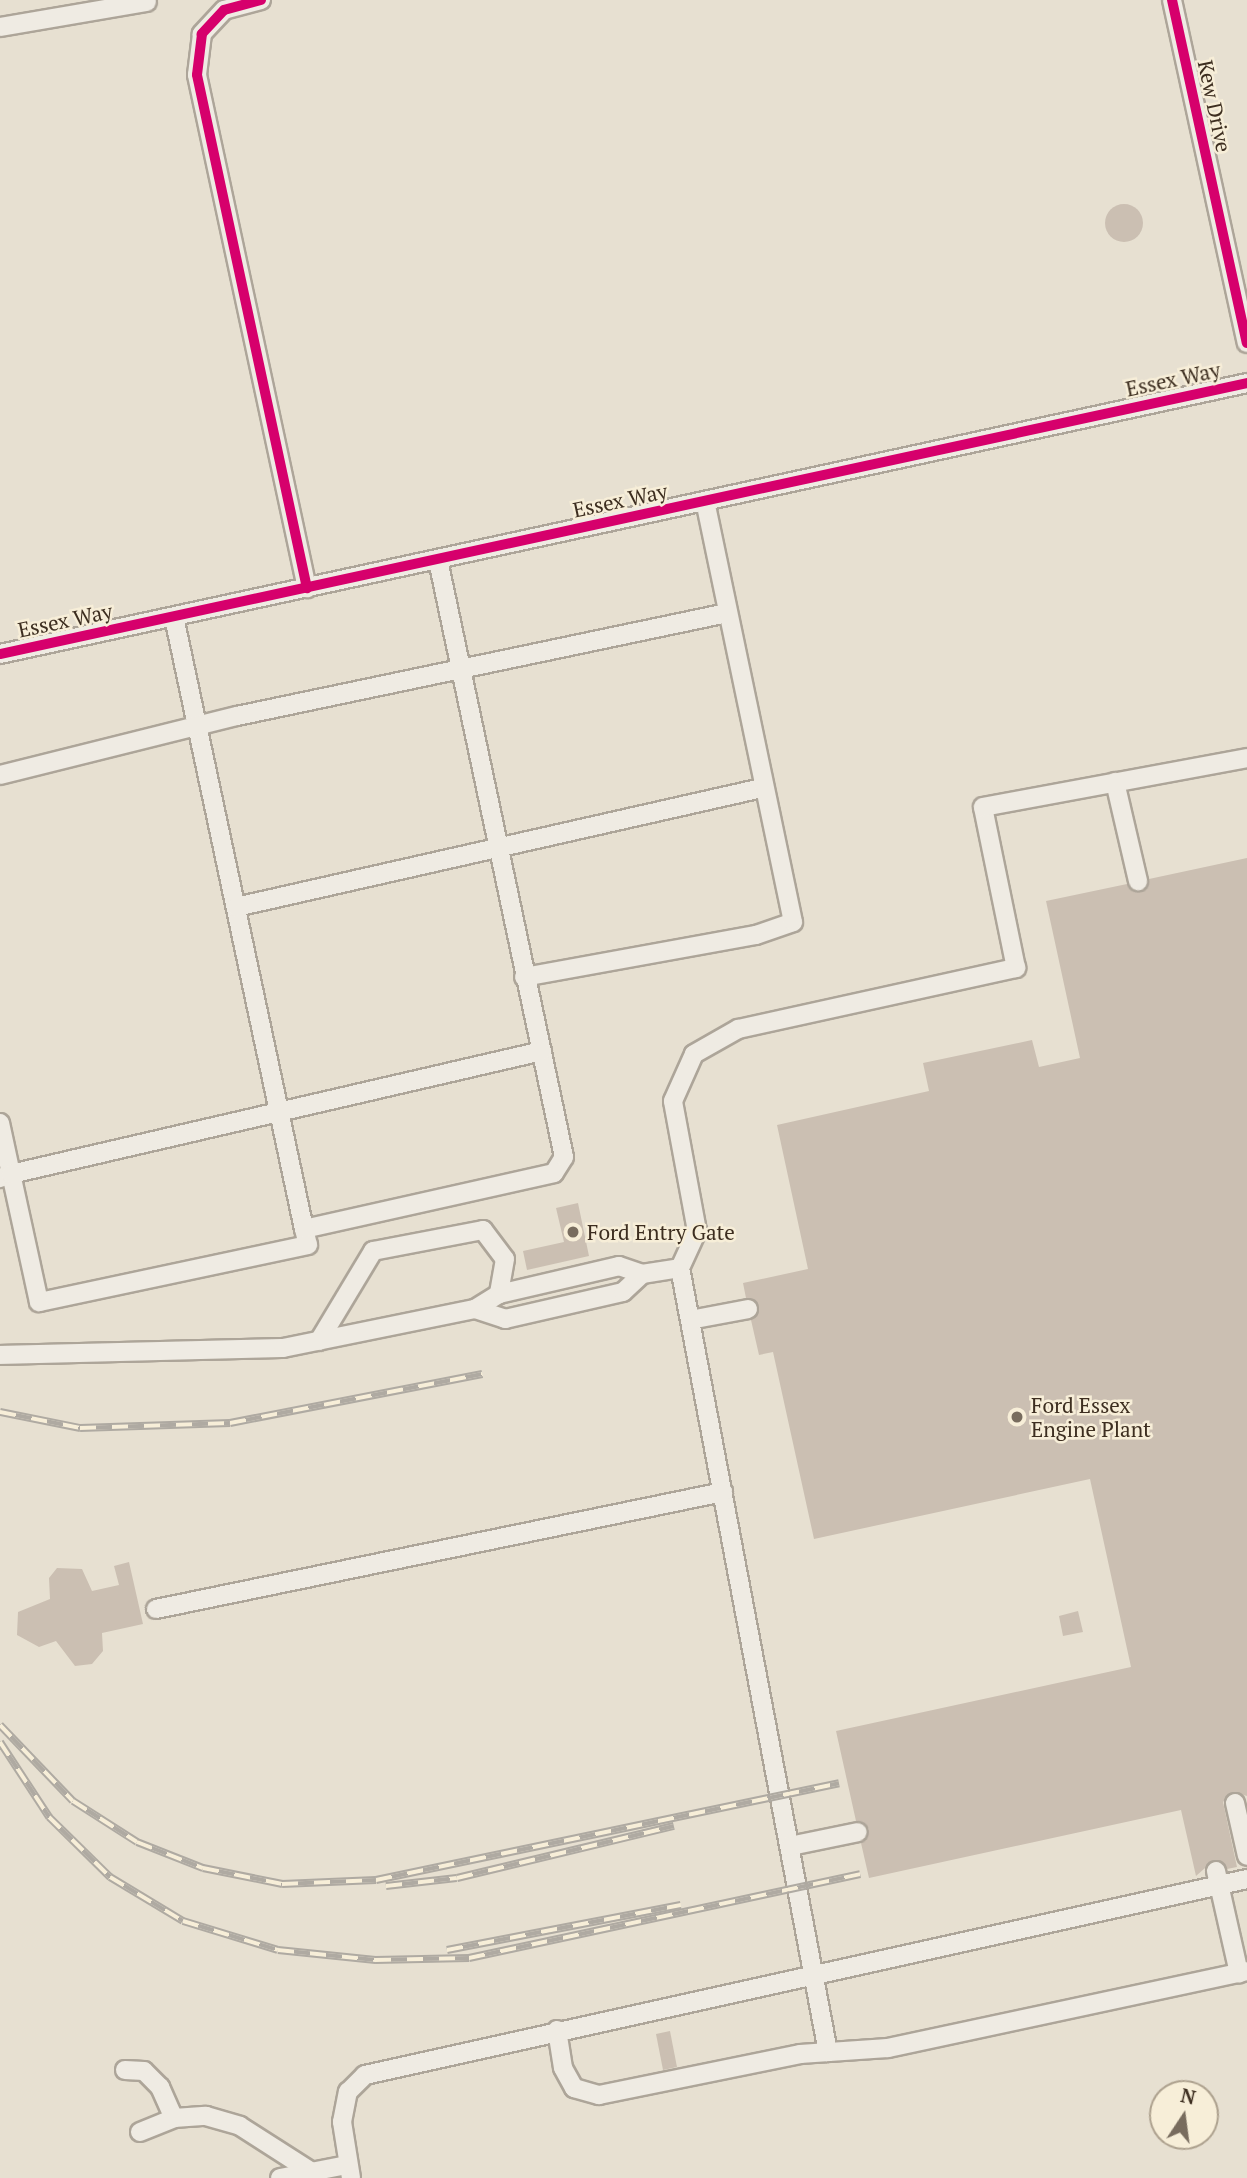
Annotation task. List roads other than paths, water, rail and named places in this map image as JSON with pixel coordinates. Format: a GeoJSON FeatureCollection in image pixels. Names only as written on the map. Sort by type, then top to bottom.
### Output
{"type":"FeatureCollection","features":[{"type":"Feature","properties":{"kind":"street"},"geometry":{"type":"LineString","coordinates":[[261,0],[224,10],[202,34],[197,75],[307,588]]}},
{"type":"Feature","properties":{"kind":"street","name":"Kew Drive"},"geometry":{"type":"LineString","coordinates":[[1172,0],[1247,342]]}},
{"type":"Feature","properties":{"kind":"street"},"geometry":{"type":"LineString","coordinates":[[0,27],[147,2]]}},
{"type":"Feature","properties":{"kind":"street","name":"Essex Way"},"geometry":{"type":"LineString","coordinates":[[0,654],[1247,383]]}},
{"type":"Feature","properties":{"kind":"street"},"geometry":{"type":"LineString","coordinates":[[524,977],[756,935],[793,922],[762,788],[705,501]]}},
{"type":"Feature","properties":{"kind":"street"},"geometry":{"type":"LineString","coordinates":[[304,1229],[554,1173],[564,1157],[524,977],[439,560]]}},
{"type":"Feature","properties":{"kind":"street"},"geometry":{"type":"LineString","coordinates":[[0,775],[196,726],[727,613]]}},
{"type":"Feature","properties":{"kind":"street"},"geometry":{"type":"LineString","coordinates":[[0,1123],[5,1176],[39,1303],[308,1245],[174,617]]}},
{"type":"Feature","properties":{"kind":"street"},"geometry":{"type":"LineString","coordinates":[[828,2052],[680,1268],[697,1231],[673,1101],[694,1054],[738,1029],[1016,968],[983,807],[1247,758]]}},
{"type":"Feature","properties":{"kind":"street"},"geometry":{"type":"LineString","coordinates":[[1115,782],[1138,881]]}},
{"type":"Feature","properties":{"kind":"street"},"geometry":{"type":"LineString","coordinates":[[236,907],[762,788]]}},
{"type":"Feature","properties":{"kind":"street"},"geometry":{"type":"LineString","coordinates":[[5,1176],[542,1051]]}},
{"type":"Feature","properties":{"kind":"street"},"geometry":{"type":"LineString","coordinates":[[319,1341],[373,1251],[483,1230],[505,1259],[499,1294]]}},
{"type":"Feature","properties":{"kind":"street"},"geometry":{"type":"LineString","coordinates":[[0,1355],[200,1354],[319,1341],[475,1309],[499,1294],[619,1266],[642,1274],[680,1268]]}},
{"type":"Feature","properties":{"kind":"street"},"geometry":{"type":"LineString","coordinates":[[475,1309],[505,1319],[623,1292],[642,1274]]}},
{"type":"Feature","properties":{"kind":"street"},"geometry":{"type":"LineString","coordinates":[[690,1321],[748,1309]]}},
{"type":"Feature","properties":{"kind":"street"},"geometry":{"type":"LineString","coordinates":[[156,1609],[723,1492]]}},
{"type":"Feature","properties":{"kind":"street"},"geometry":{"type":"LineString","coordinates":[[1235,1803],[1247,1856]]}},
{"type":"Feature","properties":{"kind":"street"},"geometry":{"type":"LineString","coordinates":[[790,1846],[858,1832]]}},
{"type":"Feature","properties":{"kind":"street"},"geometry":{"type":"LineString","coordinates":[[556,2030],[562,2068],[574,2088],[599,2095],[828,2052],[888,2048],[1243,1972],[1218,1878]]}},
{"type":"Feature","properties":{"kind":"street"},"geometry":{"type":"LineString","coordinates":[[281,2178],[312,2172],[349,2172],[344,2112],[348,2092],[365,2075],[814,1974],[1218,1878],[1247,1879]]}},
{"type":"Feature","properties":{"kind":"street"},"geometry":{"type":"LineString","coordinates":[[125,2070],[144,2071],[160,2087],[174,2118]]}},
{"type":"Feature","properties":{"kind":"street"},"geometry":{"type":"LineString","coordinates":[[140,2132],[174,2118],[206,2116],[240,2126],[312,2172]]}},
{"type":"Feature","properties":{"kind":"railway"},"geometry":{"type":"LineString","coordinates":[[0,1412],[80,1428],[230,1423],[482,1374]]}},
{"type":"Feature","properties":{"kind":"railway"},"geometry":{"type":"LineString","coordinates":[[0,1725],[73,1801],[137,1842],[203,1868],[282,1884],[376,1880],[839,1783]]}},
{"type":"Feature","properties":{"kind":"railway"},"geometry":{"type":"LineString","coordinates":[[0,1742],[49,1817],[110,1877],[183,1921],[278,1950],[375,1960],[469,1958],[860,1874]]}},
{"type":"Feature","properties":{"kind":"railway"},"geometry":{"type":"LineString","coordinates":[[386,1886],[457,1878],[674,1826]]}},
{"type":"Feature","properties":{"kind":"railway"},"geometry":{"type":"LineString","coordinates":[[447,1950],[681,1905]]}},
{"type":"Feature","properties":{"kind":"place","name":"Ford Entry Gate"},"geometry":{"type":"Point","coordinates":[573,1232]}},
{"type":"Feature","properties":{"kind":"place","name":"Ford Essex Engine Plant"},"geometry":{"type":"Point","coordinates":[1017,1417]}}]}
